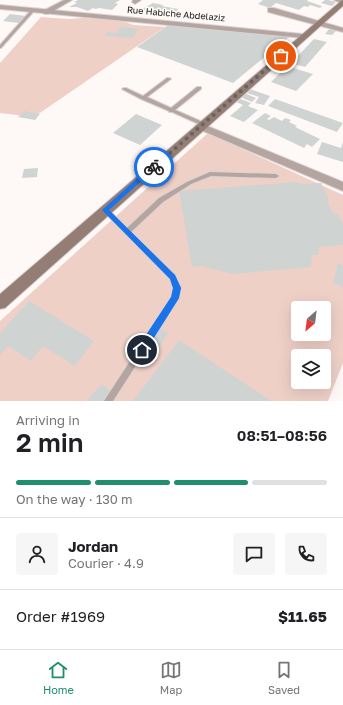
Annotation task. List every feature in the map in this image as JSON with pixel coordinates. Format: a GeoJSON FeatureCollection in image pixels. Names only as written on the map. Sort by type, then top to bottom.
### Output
{"type":"FeatureCollection","features":[{"type":"Feature","properties":{"kind":"main road"},"geometry":{"type":"LineString","coordinates":[[0,303],[201,125],[343,2]]}},
{"type":"Feature","properties":{"kind":"street"},"geometry":{"type":"LineString","coordinates":[[44,12],[69,0]]}},
{"type":"Feature","properties":{"kind":"street"},"geometry":{"type":"LineString","coordinates":[[337,0],[343,2]]}},
{"type":"Feature","properties":{"kind":"street","name":"Rue Habiche Abdelaziz"},"geometry":{"type":"LineString","coordinates":[[0,7],[303,36]]}},
{"type":"Feature","properties":{"kind":"street"},"geometry":{"type":"LineString","coordinates":[[271,10],[343,30]]}},
{"type":"Feature","properties":{"kind":"street"},"geometry":{"type":"LineString","coordinates":[[201,125],[343,187]]}},
{"type":"Feature","properties":{"kind":"lane"},"geometry":{"type":"LineString","coordinates":[[0,47],[33,10]]}},
{"type":"Feature","properties":{"kind":"lane"},"geometry":{"type":"LineString","coordinates":[[143,98],[169,79]]}},
{"type":"Feature","properties":{"kind":"lane"},"geometry":{"type":"LineString","coordinates":[[171,110],[199,88]]}},
{"type":"Feature","properties":{"kind":"lane"},"geometry":{"type":"LineString","coordinates":[[124,89],[201,125]]}},
{"type":"Feature","properties":{"kind":"lane"},"geometry":{"type":"LineString","coordinates":[[127,232],[161,200],[189,182],[210,174],[276,176]]}},
{"type":"Feature","properties":{"kind":"lane"},"geometry":{"type":"LineString","coordinates":[[105,210],[173,277],[177,288],[175,298],[108,401]]}},
{"type":"Feature","properties":{"kind":"shaded area"},"geometry":{"type":"Polygon","coordinates":[[[41,17],[123,21],[133,25],[165,27],[34,117],[0,113],[0,63],[41,17]]]}},
{"type":"Feature","properties":{"kind":"shaded area"},"geometry":{"type":"Polygon","coordinates":[[[208,133],[343,195],[343,363],[328,401],[0,401],[0,321],[208,133]]]}},
{"type":"Feature","properties":{"kind":"building"},"geometry":{"type":"Polygon","coordinates":[[[78,0],[120,0],[115,3],[118,4],[112,10],[93,8],[88,11],[77,7],[69,7],[77,3],[74,2],[78,0]]]}},
{"type":"Feature","properties":{"kind":"building"},"geometry":{"type":"Polygon","coordinates":[[[263,0],[308,0],[307,1],[322,6],[320,8],[310,5],[308,7],[304,6],[299,10],[276,3],[270,8],[258,4],[263,0]]]}},
{"type":"Feature","properties":{"kind":"building"},"geometry":{"type":"Polygon","coordinates":[[[325,0],[336,2],[332,6],[321,3],[325,0]]]}},
{"type":"Feature","properties":{"kind":"building"},"geometry":{"type":"Polygon","coordinates":[[[153,3],[178,9],[174,15],[139,11],[153,3]]]}},
{"type":"Feature","properties":{"kind":"building"},"geometry":{"type":"Polygon","coordinates":[[[10,14],[26,16],[19,23],[3,21],[10,14]]]}},
{"type":"Feature","properties":{"kind":"building"},"geometry":{"type":"Polygon","coordinates":[[[171,23],[283,34],[289,37],[233,83],[137,47],[171,23]]]}},
{"type":"Feature","properties":{"kind":"building"},"geometry":{"type":"Polygon","coordinates":[[[120,27],[138,29],[133,38],[105,36],[107,32],[117,33],[120,27]]]}},
{"type":"Feature","properties":{"kind":"building"},"geometry":{"type":"Polygon","coordinates":[[[330,28],[337,30],[332,35],[325,34],[330,28]]]}},
{"type":"Feature","properties":{"kind":"building"},"geometry":{"type":"Polygon","coordinates":[[[314,39],[327,42],[305,67],[291,63],[314,39]]]}},
{"type":"Feature","properties":{"kind":"building"},"geometry":{"type":"Polygon","coordinates":[[[290,67],[313,74],[296,91],[271,82],[284,69],[290,67]]]}},
{"type":"Feature","properties":{"kind":"building"},"geometry":{"type":"Polygon","coordinates":[[[247,88],[270,96],[264,105],[255,103],[259,97],[244,92],[247,88]]]}},
{"type":"Feature","properties":{"kind":"building"},"geometry":{"type":"Polygon","coordinates":[[[242,92],[256,98],[252,102],[238,96],[242,92]]]}},
{"type":"Feature","properties":{"kind":"building"},"geometry":{"type":"Polygon","coordinates":[[[238,98],[251,103],[248,106],[258,110],[244,122],[230,116],[243,105],[234,101],[238,98]]]}},
{"type":"Feature","properties":{"kind":"building"},"geometry":{"type":"Polygon","coordinates":[[[275,99],[343,123],[337,132],[268,106],[275,99]]]}},
{"type":"Feature","properties":{"kind":"building"},"geometry":{"type":"Polygon","coordinates":[[[24,111],[40,114],[35,120],[18,117],[24,111]]]}},
{"type":"Feature","properties":{"kind":"building"},"geometry":{"type":"Polygon","coordinates":[[[265,113],[271,116],[267,119],[269,120],[274,117],[282,121],[285,118],[291,120],[289,122],[297,126],[295,127],[320,139],[312,147],[307,144],[304,148],[252,123],[265,113]]]}},
{"type":"Feature","properties":{"kind":"building"},"geometry":{"type":"Polygon","coordinates":[[[136,114],[162,125],[140,145],[113,133],[136,114]]]}},
{"type":"Feature","properties":{"kind":"building"},"geometry":{"type":"Polygon","coordinates":[[[322,142],[341,148],[343,142],[343,162],[317,154],[322,142]]]}},
{"type":"Feature","properties":{"kind":"building"},"geometry":{"type":"Polygon","coordinates":[[[38,168],[37,177],[22,178],[24,169],[38,168]]]}},
{"type":"Feature","properties":{"kind":"building"},"geometry":{"type":"Polygon","coordinates":[[[295,182],[304,184],[321,183],[329,199],[328,204],[333,213],[338,214],[343,224],[343,245],[319,247],[318,255],[312,255],[311,267],[233,274],[201,266],[192,267],[179,191],[295,182]]]}},
{"type":"Feature","properties":{"kind":"building"},"geometry":{"type":"Polygon","coordinates":[[[338,264],[343,265],[343,287],[333,283],[338,264]]]}},
{"type":"Feature","properties":{"kind":"building"},"geometry":{"type":"Polygon","coordinates":[[[29,301],[94,341],[75,366],[43,346],[31,361],[8,346],[0,355],[0,333],[29,301]]]}},
{"type":"Feature","properties":{"kind":"building"},"geometry":{"type":"Polygon","coordinates":[[[158,327],[168,333],[156,352],[146,346],[158,327]]]}},
{"type":"Feature","properties":{"kind":"building"},"geometry":{"type":"Polygon","coordinates":[[[179,340],[271,401],[133,401],[179,340]]]}},
{"type":"Feature","properties":{"kind":"building"},"geometry":{"type":"Polygon","coordinates":[[[101,384],[114,393],[108,401],[88,400],[101,384]]]}},
{"type":"Feature","properties":{"kind":"way so far"},"geometry":{"type":"LineString","coordinates":[[154,167],[281,56]]}},
{"type":"Feature","properties":{"kind":"route"},"geometry":{"type":"LineString","coordinates":[[142,350],[175,298],[177,288],[173,277],[105,210],[154,167]]}}]}
